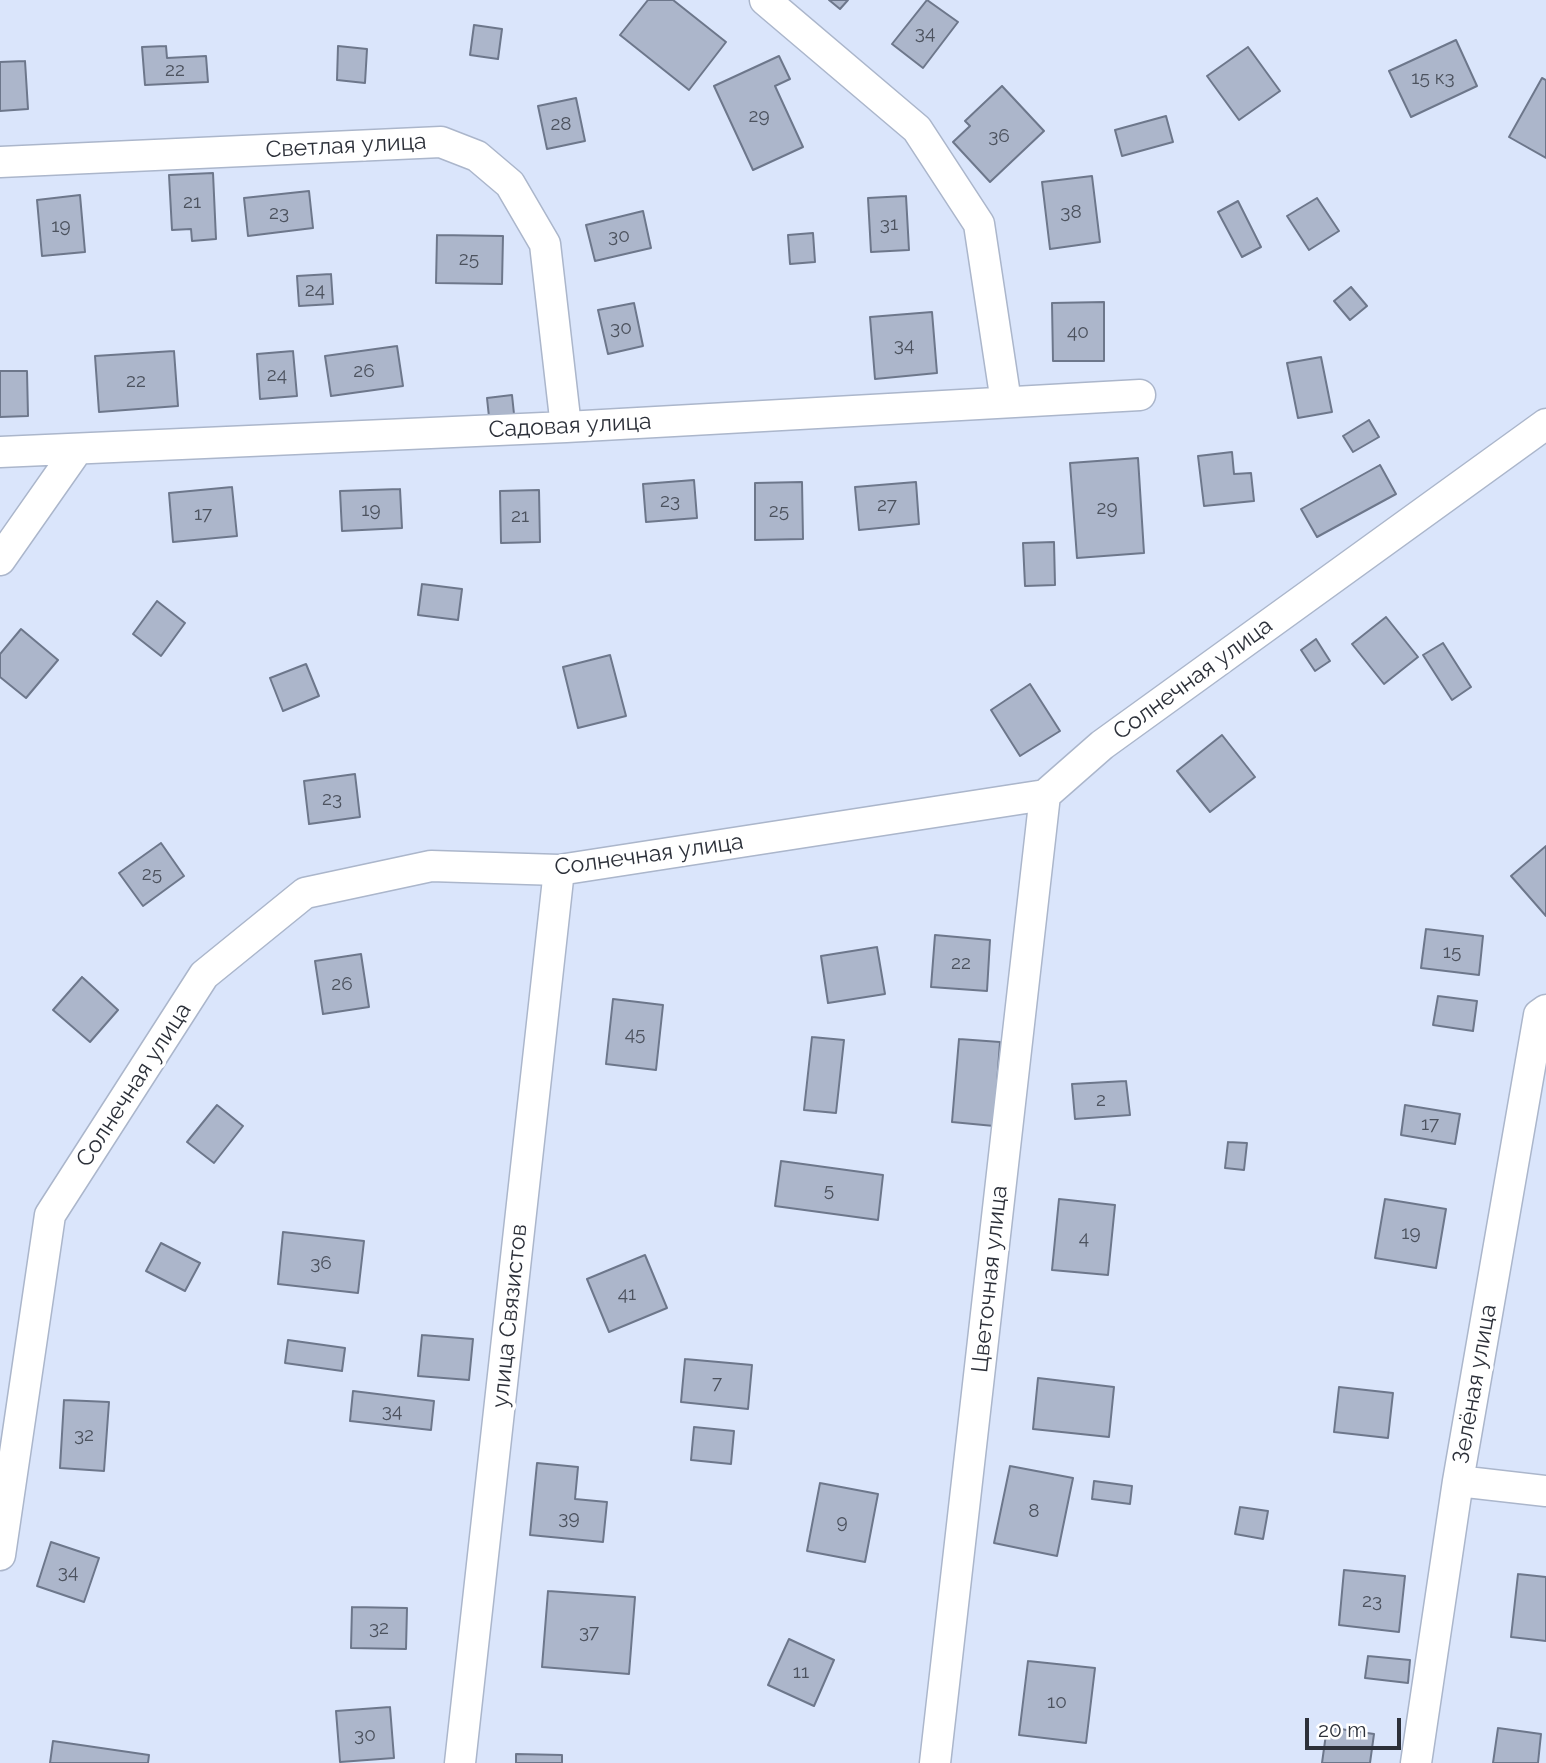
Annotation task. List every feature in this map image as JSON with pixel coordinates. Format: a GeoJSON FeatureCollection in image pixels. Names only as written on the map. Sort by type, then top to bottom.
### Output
{"type":"FeatureCollection","features":[{"type":"Feature","properties":{"kind":"street"},"geometry":{"type":"LineString","coordinates":[[765,0],[917,129],[979,224],[1006,402]]}},
{"type":"Feature","properties":{"kind":"street","name":"Светлая улица"},"geometry":{"type":"LineString","coordinates":[[0,162],[441,142],[477,156],[510,184],[545,244],[566,426]]}},
{"type":"Feature","properties":{"kind":"street","name":"Садовая улица"},"geometry":{"type":"LineString","coordinates":[[0,452],[566,426],[1140,395]]}},
{"type":"Feature","properties":{"kind":"street","name":"Солнечная улица"},"geometry":{"type":"LineString","coordinates":[[0,1555],[50,1215],[204,975],[305,893],[431,866],[559,870],[1045,795],[1101,745],[1546,424]]}},
{"type":"Feature","properties":{"kind":"street"},"geometry":{"type":"LineString","coordinates":[[0,560],[77,450]]}},
{"type":"Feature","properties":{"kind":"street","name":"Цветочная улица"},"geometry":{"type":"LineString","coordinates":[[935,1763],[1045,795]]}},
{"type":"Feature","properties":{"kind":"street","name":"улица Связистов"},"geometry":{"type":"LineString","coordinates":[[460,1763],[559,870]]}},
{"type":"Feature","properties":{"kind":"street","name":"Зелёная улица"},"geometry":{"type":"LineString","coordinates":[[1416,1763],[1458,1482],[1539,1015],[1546,1010]]}},
{"type":"Feature","properties":{"kind":"street"},"geometry":{"type":"LineString","coordinates":[[1458,1482],[1546,1491]]}},
{"type":"Feature","properties":{"kind":"building"},"geometry":{"type":"Polygon","coordinates":[[[648,0],[673,0],[726,42],[689,90],[620,35],[648,0]]]}},
{"type":"Feature","properties":{"kind":"building"},"geometry":{"type":"Polygon","coordinates":[[[829,0],[848,0],[840,9],[829,0]]]}},
{"type":"Feature","properties":{"kind":"building"},"geometry":{"type":"Polygon","coordinates":[[[927,0],[958,22],[923,68],[892,44],[927,0]]]}},
{"type":"Feature","properties":{"kind":"building"},"geometry":{"type":"Polygon","coordinates":[[[474,25],[502,29],[498,59],[470,55],[474,25]]]}},
{"type":"Feature","properties":{"kind":"building"},"geometry":{"type":"Polygon","coordinates":[[[1456,40],[1477,86],[1411,117],[1389,71],[1456,40]]]}},
{"type":"Feature","properties":{"kind":"building"},"geometry":{"type":"Polygon","coordinates":[[[166,46],[167,58],[206,56],[208,82],[145,85],[142,47],[166,46]]]}},
{"type":"Feature","properties":{"kind":"building"},"geometry":{"type":"Polygon","coordinates":[[[338,46],[367,49],[365,83],[337,80],[338,46]]]}},
{"type":"Feature","properties":{"kind":"building"},"geometry":{"type":"Polygon","coordinates":[[[1248,47],[1280,91],[1239,120],[1207,76],[1248,47]]]}},
{"type":"Feature","properties":{"kind":"building"},"geometry":{"type":"Polygon","coordinates":[[[779,56],[790,79],[775,86],[803,147],[753,170],[714,86],[779,56]]]}},
{"type":"Feature","properties":{"kind":"building"},"geometry":{"type":"Polygon","coordinates":[[[25,61],[28,109],[0,111],[0,62],[25,61]]]}},
{"type":"Feature","properties":{"kind":"building"},"geometry":{"type":"Polygon","coordinates":[[[1542,78],[1546,80],[1546,158],[1509,137],[1542,78]]]}},
{"type":"Feature","properties":{"kind":"building"},"geometry":{"type":"Polygon","coordinates":[[[1002,86],[1044,131],[990,182],[953,142],[970,126],[965,121],[1002,86]]]}},
{"type":"Feature","properties":{"kind":"building"},"geometry":{"type":"Polygon","coordinates":[[[576,98],[585,141],[547,149],[538,106],[576,98]]]}},
{"type":"Feature","properties":{"kind":"building"},"geometry":{"type":"Polygon","coordinates":[[[1166,116],[1173,142],[1122,156],[1115,130],[1166,116]]]}},
{"type":"Feature","properties":{"kind":"building"},"geometry":{"type":"Polygon","coordinates":[[[213,173],[216,239],[192,241],[191,229],[172,230],[169,175],[213,173]]]}},
{"type":"Feature","properties":{"kind":"building"},"geometry":{"type":"Polygon","coordinates":[[[1092,176],[1100,242],[1050,249],[1042,182],[1092,176]]]}},
{"type":"Feature","properties":{"kind":"building"},"geometry":{"type":"Polygon","coordinates":[[[309,191],[313,228],[248,236],[244,198],[309,191]]]}},
{"type":"Feature","properties":{"kind":"building"},"geometry":{"type":"Polygon","coordinates":[[[80,195],[85,252],[42,256],[37,200],[80,195]]]}},
{"type":"Feature","properties":{"kind":"building"},"geometry":{"type":"Polygon","coordinates":[[[906,196],[909,250],[871,252],[868,198],[906,196]]]}},
{"type":"Feature","properties":{"kind":"building"},"geometry":{"type":"Polygon","coordinates":[[[1317,198],[1339,231],[1309,250],[1287,216],[1317,198]]]}},
{"type":"Feature","properties":{"kind":"building"},"geometry":{"type":"Polygon","coordinates":[[[1238,201],[1261,247],[1242,257],[1218,212],[1238,201]]]}},
{"type":"Feature","properties":{"kind":"building"},"geometry":{"type":"Polygon","coordinates":[[[643,211],[651,248],[595,261],[586,225],[643,211]]]}},
{"type":"Feature","properties":{"kind":"building"},"geometry":{"type":"Polygon","coordinates":[[[813,233],[815,262],[790,264],[788,235],[813,233]]]}},
{"type":"Feature","properties":{"kind":"building"},"geometry":{"type":"Polygon","coordinates":[[[437,235],[503,236],[502,284],[436,283],[437,235]]]}},
{"type":"Feature","properties":{"kind":"building"},"geometry":{"type":"Polygon","coordinates":[[[331,274],[333,304],[299,306],[297,276],[331,274]]]}},
{"type":"Feature","properties":{"kind":"building"},"geometry":{"type":"Polygon","coordinates":[[[1351,287],[1367,306],[1350,320],[1334,301],[1351,287]]]}},
{"type":"Feature","properties":{"kind":"building"},"geometry":{"type":"Polygon","coordinates":[[[1104,302],[1104,361],[1053,361],[1052,303],[1104,302]]]}},
{"type":"Feature","properties":{"kind":"building"},"geometry":{"type":"Polygon","coordinates":[[[634,303],[643,346],[608,354],[598,310],[634,303]]]}},
{"type":"Feature","properties":{"kind":"building"},"geometry":{"type":"Polygon","coordinates":[[[932,312],[937,373],[875,379],[870,317],[932,312]]]}},
{"type":"Feature","properties":{"kind":"building"},"geometry":{"type":"Polygon","coordinates":[[[397,346],[403,386],[331,396],[325,356],[397,346]]]}},
{"type":"Feature","properties":{"kind":"building"},"geometry":{"type":"Polygon","coordinates":[[[174,351],[178,406],[99,412],[95,356],[174,351]]]}},
{"type":"Feature","properties":{"kind":"building"},"geometry":{"type":"Polygon","coordinates":[[[293,351],[297,396],[260,399],[257,354],[293,351]]]}},
{"type":"Feature","properties":{"kind":"building"},"geometry":{"type":"Polygon","coordinates":[[[1321,357],[1332,412],[1298,418],[1287,363],[1321,357]]]}},
{"type":"Feature","properties":{"kind":"building"},"geometry":{"type":"Polygon","coordinates":[[[0,371],[27,371],[28,416],[0,417],[0,371]]]}},
{"type":"Feature","properties":{"kind":"building"},"geometry":{"type":"Polygon","coordinates":[[[512,395],[514,414],[489,417],[487,398],[512,395]]]}},
{"type":"Feature","properties":{"kind":"building"},"geometry":{"type":"Polygon","coordinates":[[[1369,420],[1379,437],[1353,452],[1343,436],[1369,420]]]}},
{"type":"Feature","properties":{"kind":"building"},"geometry":{"type":"Polygon","coordinates":[[[1232,452],[1234,474],[1251,473],[1254,501],[1204,506],[1198,456],[1232,452]]]}},
{"type":"Feature","properties":{"kind":"building"},"geometry":{"type":"Polygon","coordinates":[[[1138,458],[1144,553],[1077,558],[1070,463],[1138,458]]]}},
{"type":"Feature","properties":{"kind":"building"},"geometry":{"type":"Polygon","coordinates":[[[1380,465],[1396,494],[1317,537],[1301,509],[1380,465]]]}},
{"type":"Feature","properties":{"kind":"building"},"geometry":{"type":"Polygon","coordinates":[[[694,480],[697,518],[646,522],[643,484],[694,480]]]}},
{"type":"Feature","properties":{"kind":"building"},"geometry":{"type":"Polygon","coordinates":[[[802,482],[803,539],[755,540],[755,483],[802,482]]]}},
{"type":"Feature","properties":{"kind":"building"},"geometry":{"type":"Polygon","coordinates":[[[916,482],[919,524],[859,530],[855,487],[916,482]]]}},
{"type":"Feature","properties":{"kind":"building"},"geometry":{"type":"Polygon","coordinates":[[[232,487],[237,536],[173,542],[169,493],[232,487]]]}},
{"type":"Feature","properties":{"kind":"building"},"geometry":{"type":"Polygon","coordinates":[[[400,489],[402,528],[342,531],[340,491],[400,489]]]}},
{"type":"Feature","properties":{"kind":"building"},"geometry":{"type":"Polygon","coordinates":[[[539,490],[540,542],[501,543],[500,491],[539,490]]]}},
{"type":"Feature","properties":{"kind":"building"},"geometry":{"type":"Polygon","coordinates":[[[1054,542],[1055,585],[1025,586],[1023,543],[1054,542]]]}},
{"type":"Feature","properties":{"kind":"building"},"geometry":{"type":"Polygon","coordinates":[[[422,584],[462,589],[458,620],[418,615],[422,584]]]}},
{"type":"Feature","properties":{"kind":"building"},"geometry":{"type":"Polygon","coordinates":[[[157,601],[185,623],[161,656],[133,634],[157,601]]]}},
{"type":"Feature","properties":{"kind":"building"},"geometry":{"type":"Polygon","coordinates":[[[1386,617],[1418,657],[1384,684],[1352,644],[1386,617]]]}},
{"type":"Feature","properties":{"kind":"building"},"geometry":{"type":"Polygon","coordinates":[[[21,629],[58,660],[26,698],[0,677],[0,654],[21,629]]]}},
{"type":"Feature","properties":{"kind":"building"},"geometry":{"type":"Polygon","coordinates":[[[1316,639],[1330,661],[1315,671],[1301,650],[1316,639]]]}},
{"type":"Feature","properties":{"kind":"building"},"geometry":{"type":"Polygon","coordinates":[[[1443,643],[1471,687],[1452,700],[1423,655],[1443,643]]]}},
{"type":"Feature","properties":{"kind":"building"},"geometry":{"type":"Polygon","coordinates":[[[610,655],[626,716],[578,728],[563,667],[610,655]]]}},
{"type":"Feature","properties":{"kind":"building"},"geometry":{"type":"Polygon","coordinates":[[[306,664],[319,696],[283,711],[270,678],[306,664]]]}},
{"type":"Feature","properties":{"kind":"building"},"geometry":{"type":"Polygon","coordinates":[[[1030,684],[1060,731],[1020,756],[991,710],[1030,684]]]}},
{"type":"Feature","properties":{"kind":"building"},"geometry":{"type":"Polygon","coordinates":[[[1222,735],[1255,777],[1210,812],[1177,771],[1222,735]]]}},
{"type":"Feature","properties":{"kind":"building"},"geometry":{"type":"Polygon","coordinates":[[[355,774],[360,817],[309,824],[304,781],[355,774]]]}},
{"type":"Feature","properties":{"kind":"building"},"geometry":{"type":"Polygon","coordinates":[[[161,843],[184,876],[143,906],[119,873],[161,843]]]}},
{"type":"Feature","properties":{"kind":"building"},"geometry":{"type":"Polygon","coordinates":[[[1546,846],[1546,916],[1511,876],[1546,846]]]}},
{"type":"Feature","properties":{"kind":"building"},"geometry":{"type":"Polygon","coordinates":[[[1426,929],[1483,936],[1479,975],[1421,968],[1426,929]]]}},
{"type":"Feature","properties":{"kind":"building"},"geometry":{"type":"Polygon","coordinates":[[[935,935],[990,940],[987,991],[931,987],[935,935]]]}},
{"type":"Feature","properties":{"kind":"building"},"geometry":{"type":"Polygon","coordinates":[[[877,947],[885,994],[828,1003],[821,956],[877,947]]]}},
{"type":"Feature","properties":{"kind":"building"},"geometry":{"type":"Polygon","coordinates":[[[361,954],[369,1007],[323,1014],[315,961],[361,954]]]}},
{"type":"Feature","properties":{"kind":"building"},"geometry":{"type":"Polygon","coordinates":[[[82,977],[118,1010],[90,1042],[53,1010],[82,977]]]}},
{"type":"Feature","properties":{"kind":"building"},"geometry":{"type":"Polygon","coordinates":[[[1438,996],[1477,1001],[1473,1031],[1433,1025],[1438,996]]]}},
{"type":"Feature","properties":{"kind":"building"},"geometry":{"type":"Polygon","coordinates":[[[613,999],[663,1005],[656,1070],[606,1064],[613,999]]]}},
{"type":"Feature","properties":{"kind":"building"},"geometry":{"type":"Polygon","coordinates":[[[812,1037],[844,1040],[836,1113],[804,1110],[812,1037]]]}},
{"type":"Feature","properties":{"kind":"building"},"geometry":{"type":"Polygon","coordinates":[[[959,1039],[1000,1042],[994,1126],[952,1122],[959,1039]]]}},
{"type":"Feature","properties":{"kind":"building"},"geometry":{"type":"Polygon","coordinates":[[[1126,1081],[1130,1115],[1075,1119],[1072,1084],[1126,1081]]]}},
{"type":"Feature","properties":{"kind":"building"},"geometry":{"type":"Polygon","coordinates":[[[217,1105],[243,1126],[214,1163],[187,1142],[217,1105]]]}},
{"type":"Feature","properties":{"kind":"building"},"geometry":{"type":"Polygon","coordinates":[[[1405,1105],[1460,1114],[1455,1144],[1401,1135],[1405,1105]]]}},
{"type":"Feature","properties":{"kind":"building"},"geometry":{"type":"Polygon","coordinates":[[[1228,1142],[1247,1143],[1244,1170],[1225,1168],[1228,1142]]]}},
{"type":"Feature","properties":{"kind":"building"},"geometry":{"type":"Polygon","coordinates":[[[781,1161],[883,1175],[878,1220],[775,1206],[781,1161]]]}},
{"type":"Feature","properties":{"kind":"building"},"geometry":{"type":"Polygon","coordinates":[[[1059,1199],[1115,1205],[1108,1275],[1052,1270],[1059,1199]]]}},
{"type":"Feature","properties":{"kind":"building"},"geometry":{"type":"Polygon","coordinates":[[[1385,1199],[1446,1209],[1436,1268],[1375,1258],[1385,1199]]]}},
{"type":"Feature","properties":{"kind":"building"},"geometry":{"type":"Polygon","coordinates":[[[283,1232],[364,1241],[358,1293],[278,1284],[283,1232]]]}},
{"type":"Feature","properties":{"kind":"building"},"geometry":{"type":"Polygon","coordinates":[[[161,1243],[200,1263],[185,1291],[146,1271],[161,1243]]]}},
{"type":"Feature","properties":{"kind":"building"},"geometry":{"type":"Polygon","coordinates":[[[645,1255],[667,1308],[609,1332],[587,1279],[645,1255]]]}},
{"type":"Feature","properties":{"kind":"building"},"geometry":{"type":"Polygon","coordinates":[[[422,1335],[473,1339],[469,1380],[418,1376],[422,1335]]]}},
{"type":"Feature","properties":{"kind":"building"},"geometry":{"type":"Polygon","coordinates":[[[288,1340],[345,1348],[342,1371],[285,1363],[288,1340]]]}},
{"type":"Feature","properties":{"kind":"building"},"geometry":{"type":"Polygon","coordinates":[[[685,1359],[752,1365],[748,1409],[681,1402],[685,1359]]]}},
{"type":"Feature","properties":{"kind":"building"},"geometry":{"type":"Polygon","coordinates":[[[1038,1378],[1114,1387],[1109,1437],[1033,1429],[1038,1378]]]}},
{"type":"Feature","properties":{"kind":"building"},"geometry":{"type":"Polygon","coordinates":[[[1339,1387],[1393,1393],[1388,1438],[1334,1432],[1339,1387]]]}},
{"type":"Feature","properties":{"kind":"building"},"geometry":{"type":"Polygon","coordinates":[[[353,1391],[434,1401],[431,1430],[350,1421],[353,1391]]]}},
{"type":"Feature","properties":{"kind":"building"},"geometry":{"type":"Polygon","coordinates":[[[64,1400],[109,1402],[104,1471],[60,1468],[64,1400]]]}},
{"type":"Feature","properties":{"kind":"building"},"geometry":{"type":"Polygon","coordinates":[[[694,1427],[734,1431],[731,1464],[691,1460],[694,1427]]]}},
{"type":"Feature","properties":{"kind":"building"},"geometry":{"type":"Polygon","coordinates":[[[537,1463],[578,1467],[575,1499],[607,1502],[603,1542],[530,1535],[537,1463]]]}},
{"type":"Feature","properties":{"kind":"building"},"geometry":{"type":"Polygon","coordinates":[[[1010,1466],[1073,1478],[1057,1556],[994,1543],[1010,1466]]]}},
{"type":"Feature","properties":{"kind":"building"},"geometry":{"type":"Polygon","coordinates":[[[1094,1481],[1132,1486],[1130,1504],[1092,1499],[1094,1481]]]}},
{"type":"Feature","properties":{"kind":"building"},"geometry":{"type":"Polygon","coordinates":[[[820,1483],[878,1494],[865,1562],[807,1551],[820,1483]]]}},
{"type":"Feature","properties":{"kind":"building"},"geometry":{"type":"Polygon","coordinates":[[[1240,1507],[1268,1511],[1263,1539],[1235,1534],[1240,1507]]]}},
{"type":"Feature","properties":{"kind":"building"},"geometry":{"type":"Polygon","coordinates":[[[51,1542],[99,1558],[84,1602],[37,1586],[51,1542]]]}},
{"type":"Feature","properties":{"kind":"building"},"geometry":{"type":"Polygon","coordinates":[[[1344,1570],[1405,1576],[1399,1632],[1339,1625],[1344,1570]]]}},
{"type":"Feature","properties":{"kind":"building"},"geometry":{"type":"Polygon","coordinates":[[[1518,1574],[1546,1577],[1546,1641],[1511,1637],[1518,1574]]]}},
{"type":"Feature","properties":{"kind":"building"},"geometry":{"type":"Polygon","coordinates":[[[548,1591],[635,1597],[629,1674],[542,1667],[548,1591]]]}},
{"type":"Feature","properties":{"kind":"building"},"geometry":{"type":"Polygon","coordinates":[[[352,1607],[407,1608],[406,1649],[351,1648],[352,1607]]]}},
{"type":"Feature","properties":{"kind":"building"},"geometry":{"type":"Polygon","coordinates":[[[789,1639],[834,1660],[814,1706],[768,1685],[789,1639]]]}},
{"type":"Feature","properties":{"kind":"building"},"geometry":{"type":"Polygon","coordinates":[[[1368,1656],[1410,1660],[1408,1683],[1365,1678],[1368,1656]]]}},
{"type":"Feature","properties":{"kind":"building"},"geometry":{"type":"Polygon","coordinates":[[[1028,1661],[1095,1668],[1086,1743],[1019,1735],[1028,1661]]]}},
{"type":"Feature","properties":{"kind":"building"},"geometry":{"type":"Polygon","coordinates":[[[390,1707],[394,1758],[340,1762],[336,1711],[390,1707]]]}},
{"type":"Feature","properties":{"kind":"building"},"geometry":{"type":"Polygon","coordinates":[[[1327,1727],[1374,1734],[1370,1763],[1322,1763],[1327,1727]]]}},
{"type":"Feature","properties":{"kind":"building"},"geometry":{"type":"Polygon","coordinates":[[[1498,1728],[1541,1734],[1538,1763],[1493,1763],[1498,1728]]]}},
{"type":"Feature","properties":{"kind":"building"},"geometry":{"type":"Polygon","coordinates":[[[53,1741],[149,1755],[148,1763],[50,1763],[53,1741]]]}},
{"type":"Feature","properties":{"kind":"building"},"geometry":{"type":"Polygon","coordinates":[[[516,1754],[562,1755],[562,1763],[516,1763],[516,1754]]]}}]}
